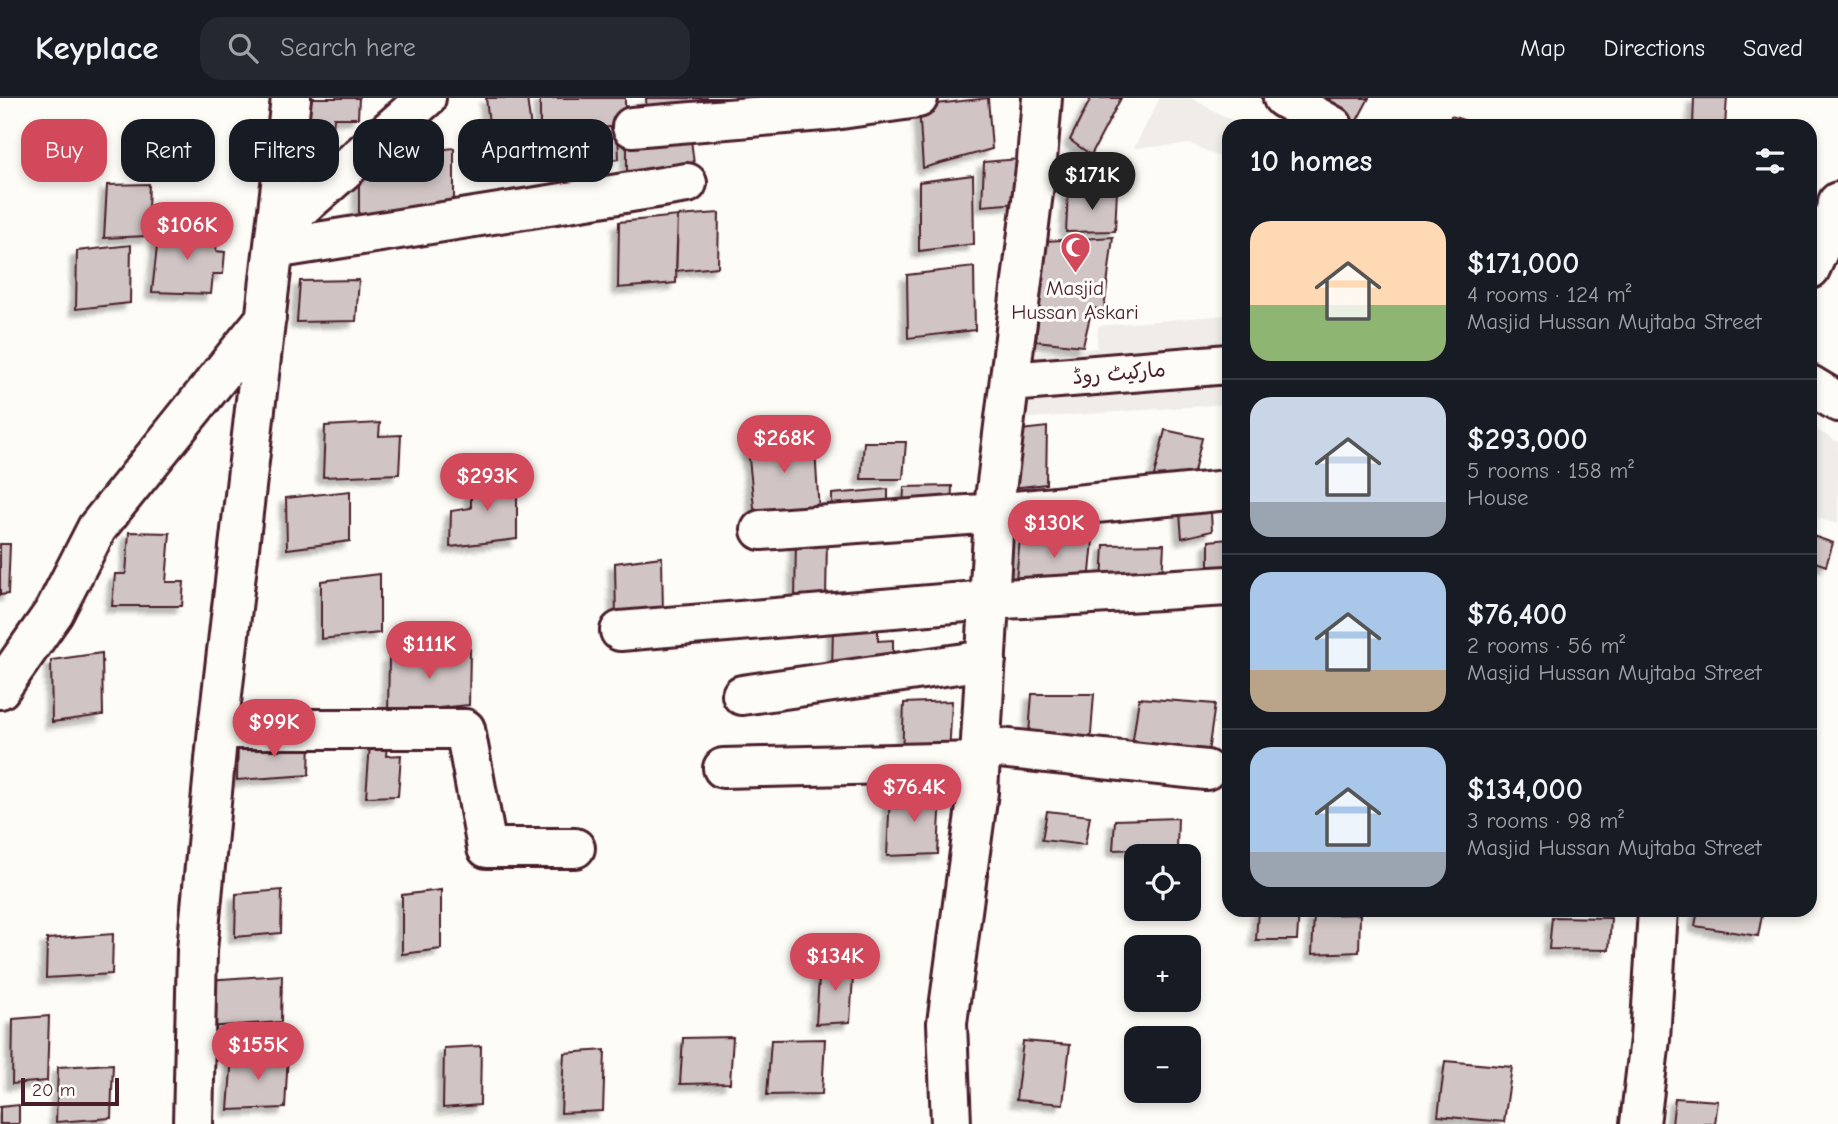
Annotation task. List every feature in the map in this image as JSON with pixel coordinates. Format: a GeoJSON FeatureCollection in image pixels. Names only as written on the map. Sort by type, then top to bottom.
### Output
{"type":"FeatureCollection","features":[{"type":"Feature","properties":{"kind":"main road"},"geometry":{"type":"LineString","coordinates":[[193,1124],[197,950],[218,729],[291,98]]}},
{"type":"Feature","properties":{"kind":"main road"},"geometry":{"type":"LineString","coordinates":[[276,239],[426,98]]}},
{"type":"Feature","properties":{"kind":"main road"},"geometry":{"type":"LineString","coordinates":[[632,127],[834,110],[918,98]]}},
{"type":"Feature","properties":{"kind":"main road"},"geometry":{"type":"LineString","coordinates":[[951,1124],[947,1023],[978,792],[995,513],[1042,98]]}},
{"type":"Feature","properties":{"kind":"main road"},"geometry":{"type":"LineString","coordinates":[[1283,98],[1320,119]]}},
{"type":"Feature","properties":{"kind":"main road"},"geometry":{"type":"LineString","coordinates":[[276,239],[687,183]]}},
{"type":"Feature","properties":{"kind":"main road"},"geometry":{"type":"LineString","coordinates":[[1817,254],[1838,202]]}},
{"type":"Feature","properties":{"kind":"main road"},"geometry":{"type":"LineString","coordinates":[[0,689],[54,612],[97,528],[267,317]]}},
{"type":"Feature","properties":{"kind":"main road","name":"مارکیٹ روڈ"},"geometry":{"type":"LineString","coordinates":[[1010,382],[1222,364]]}},
{"type":"Feature","properties":{"kind":"main road"},"geometry":{"type":"LineString","coordinates":[[1817,390],[1838,402]]}},
{"type":"Feature","properties":{"kind":"main road"},"geometry":{"type":"LineString","coordinates":[[761,530],[995,513],[1222,491]]}},
{"type":"Feature","properties":{"kind":"main road"},"geometry":{"type":"LineString","coordinates":[[620,631],[989,600],[1222,586]]}},
{"type":"Feature","properties":{"kind":"main road"},"geometry":{"type":"LineString","coordinates":[[742,695],[986,660]]}},
{"type":"Feature","properties":{"kind":"main road"},"geometry":{"type":"LineString","coordinates":[[218,729],[465,729],[486,848],[575,848]]}},
{"type":"Feature","properties":{"kind":"main road"},"geometry":{"type":"LineString","coordinates":[[723,768],[981,754],[1206,770]]}},
{"type":"Feature","properties":{"kind":"main road"},"geometry":{"type":"LineString","coordinates":[[1640,1124],[1650,1039],[1658,917]]}},
{"type":"Feature","properties":{"kind":"shaded area"},"geometry":{"type":"Polygon","coordinates":[[[1160,98],[1191,98],[1229,119],[1222,119],[1222,158],[1191,144],[1134,148],[1160,98]]]}},
{"type":"Feature","properties":{"kind":"shaded area"},"geometry":{"type":"Polygon","coordinates":[[[1222,316],[1222,357],[1027,376],[1028,353],[1097,348],[1098,326],[1222,316]]]}},
{"type":"Feature","properties":{"kind":"shaded area"},"geometry":{"type":"Polygon","coordinates":[[[1222,373],[1222,404],[1017,419],[1022,387],[1222,373]]]}},
{"type":"Feature","properties":{"kind":"shaded area"},"geometry":{"type":"Polygon","coordinates":[[[1817,430],[1838,442],[1838,524],[1817,518],[1817,430]]]}},
{"type":"Feature","properties":{"kind":"building"},"geometry":{"type":"Polygon","coordinates":[[[298,98],[359,98],[358,118],[297,119],[298,98]]]}},
{"type":"Feature","properties":{"kind":"building"},"geometry":{"type":"Polygon","coordinates":[[[486,98],[527,98],[530,119],[488,119],[486,98]]]}},
{"type":"Feature","properties":{"kind":"building"},"geometry":{"type":"Polygon","coordinates":[[[540,98],[625,98],[625,125],[613,127],[613,119],[540,119],[540,98]]]}},
{"type":"Feature","properties":{"kind":"building"},"geometry":{"type":"Polygon","coordinates":[[[646,98],[760,98],[647,118],[646,98]]]}},
{"type":"Feature","properties":{"kind":"building"},"geometry":{"type":"Polygon","coordinates":[[[988,98],[992,149],[923,168],[919,106],[988,98]]]}},
{"type":"Feature","properties":{"kind":"building"},"geometry":{"type":"Polygon","coordinates":[[[1091,98],[1121,98],[1091,155],[1070,140],[1091,98]]]}},
{"type":"Feature","properties":{"kind":"building"},"geometry":{"type":"Polygon","coordinates":[[[1321,98],[1369,98],[1358,119],[1343,119],[1319,103],[1321,98]]]}},
{"type":"Feature","properties":{"kind":"building"},"geometry":{"type":"Polygon","coordinates":[[[1694,98],[1727,98],[1726,119],[1693,119],[1694,98]]]}},
{"type":"Feature","properties":{"kind":"building"},"geometry":{"type":"Polygon","coordinates":[[[618,126],[619,159],[613,160],[613,127],[618,126]]]}},
{"type":"Feature","properties":{"kind":"building"},"geometry":{"type":"Polygon","coordinates":[[[690,131],[695,172],[627,180],[627,138],[690,131]]]}},
{"type":"Feature","properties":{"kind":"building"},"geometry":{"type":"Polygon","coordinates":[[[454,148],[454,206],[359,217],[359,182],[444,182],[444,149],[454,148]]]}},
{"type":"Feature","properties":{"kind":"building"},"geometry":{"type":"Polygon","coordinates":[[[1019,159],[1018,203],[982,206],[984,162],[1019,159]]]}},
{"type":"Feature","properties":{"kind":"building"},"geometry":{"type":"Polygon","coordinates":[[[973,175],[974,244],[919,251],[919,182],[973,175]]]}},
{"type":"Feature","properties":{"kind":"building"},"geometry":{"type":"Polygon","coordinates":[[[566,182],[594,182],[594,183],[566,187],[566,182]]]}},
{"type":"Feature","properties":{"kind":"building"},"geometry":{"type":"Polygon","coordinates":[[[149,184],[147,236],[104,238],[107,185],[149,184]]]}},
{"type":"Feature","properties":{"kind":"building"},"geometry":{"type":"Polygon","coordinates":[[[1117,191],[1115,231],[1066,232],[1068,192],[1117,191]]]}},
{"type":"Feature","properties":{"kind":"building"},"geometry":{"type":"Polygon","coordinates":[[[719,213],[718,267],[676,271],[678,216],[719,213]]]}},
{"type":"Feature","properties":{"kind":"building"},"geometry":{"type":"Polygon","coordinates":[[[678,216],[676,283],[618,288],[619,222],[678,216]]]}},
{"type":"Feature","properties":{"kind":"building"},"geometry":{"type":"Polygon","coordinates":[[[159,229],[218,232],[216,251],[225,252],[223,274],[213,274],[211,294],[152,292],[159,229]]]}},
{"type":"Feature","properties":{"kind":"building","name":"Masjid Hussan Askari"},"geometry":{"type":"Polygon","coordinates":[[[1113,237],[1104,310],[1092,308],[1083,346],[1036,341],[1045,241],[1113,237]]]}},
{"type":"Feature","properties":{"kind":"building"},"geometry":{"type":"Polygon","coordinates":[[[131,245],[130,303],[76,309],[77,251],[131,245]]]}},
{"type":"Feature","properties":{"kind":"building"},"geometry":{"type":"Polygon","coordinates":[[[974,267],[975,330],[908,338],[907,275],[974,267]]]}},
{"type":"Feature","properties":{"kind":"building"},"geometry":{"type":"Polygon","coordinates":[[[359,280],[356,321],[297,322],[300,281],[359,280]]]}},
{"type":"Feature","properties":{"kind":"building"},"geometry":{"type":"Polygon","coordinates":[[[380,423],[379,436],[401,435],[399,474],[323,477],[325,426],[380,423]]]}},
{"type":"Feature","properties":{"kind":"building"},"geometry":{"type":"Polygon","coordinates":[[[1047,427],[1046,484],[1012,488],[1012,431],[1047,427]]]}},
{"type":"Feature","properties":{"kind":"building"},"geometry":{"type":"Polygon","coordinates":[[[1165,430],[1202,438],[1190,489],[1153,480],[1165,430]]]}},
{"type":"Feature","properties":{"kind":"building"},"geometry":{"type":"Polygon","coordinates":[[[814,434],[819,512],[755,517],[747,439],[814,434]]]}},
{"type":"Feature","properties":{"kind":"building"},"geometry":{"type":"Polygon","coordinates":[[[864,442],[906,442],[903,479],[861,479],[864,442]]]}},
{"type":"Feature","properties":{"kind":"building"},"geometry":{"type":"Polygon","coordinates":[[[517,475],[517,539],[450,547],[451,511],[471,508],[471,480],[517,475]]]}},
{"type":"Feature","properties":{"kind":"building"},"geometry":{"type":"Polygon","coordinates":[[[952,486],[951,510],[903,511],[904,487],[952,486]]]}},
{"type":"Feature","properties":{"kind":"building"},"geometry":{"type":"Polygon","coordinates":[[[888,489],[888,515],[832,520],[832,494],[888,489]]]}},
{"type":"Feature","properties":{"kind":"building"},"geometry":{"type":"Polygon","coordinates":[[[350,491],[350,541],[287,549],[286,498],[350,491]]]}},
{"type":"Feature","properties":{"kind":"building"},"geometry":{"type":"Polygon","coordinates":[[[1210,494],[1212,531],[1182,538],[1179,501],[1210,494]]]}},
{"type":"Feature","properties":{"kind":"building"},"geometry":{"type":"Polygon","coordinates":[[[129,532],[170,533],[166,582],[184,582],[182,606],[112,606],[115,574],[126,574],[129,532]]]}},
{"type":"Feature","properties":{"kind":"building"},"geometry":{"type":"Polygon","coordinates":[[[1817,537],[1833,543],[1826,566],[1817,563],[1817,537]]]}},
{"type":"Feature","properties":{"kind":"building"},"geometry":{"type":"Polygon","coordinates":[[[827,538],[826,599],[795,601],[796,540],[827,538]]]}},
{"type":"Feature","properties":{"kind":"building"},"geometry":{"type":"Polygon","coordinates":[[[1020,538],[1093,541],[1089,583],[1016,580],[1020,538]]]}},
{"type":"Feature","properties":{"kind":"building"},"geometry":{"type":"Polygon","coordinates":[[[1222,540],[1222,576],[1209,577],[1209,541],[1222,540]]]}},
{"type":"Feature","properties":{"kind":"building"},"geometry":{"type":"Polygon","coordinates":[[[0,544],[10,544],[8,594],[0,595],[0,544]]]}},
{"type":"Feature","properties":{"kind":"building"},"geometry":{"type":"Polygon","coordinates":[[[1164,544],[1162,582],[1102,584],[1104,545],[1164,544]]]}},
{"type":"Feature","properties":{"kind":"building"},"geometry":{"type":"Polygon","coordinates":[[[662,557],[663,614],[616,620],[615,563],[662,557]]]}},
{"type":"Feature","properties":{"kind":"building"},"geometry":{"type":"Polygon","coordinates":[[[380,574],[380,633],[321,639],[321,581],[380,574]]]}},
{"type":"Feature","properties":{"kind":"building"},"geometry":{"type":"Polygon","coordinates":[[[878,622],[878,641],[893,640],[893,669],[832,675],[833,626],[878,622]]]}},
{"type":"Feature","properties":{"kind":"building"},"geometry":{"type":"Polygon","coordinates":[[[470,649],[469,705],[388,713],[389,657],[470,649]]]}},
{"type":"Feature","properties":{"kind":"building"},"geometry":{"type":"Polygon","coordinates":[[[102,653],[103,715],[52,722],[51,660],[102,653]]]}},
{"type":"Feature","properties":{"kind":"building"},"geometry":{"type":"Polygon","coordinates":[[[1032,694],[1094,694],[1090,747],[1028,747],[1032,694]]]}},
{"type":"Feature","properties":{"kind":"building"},"geometry":{"type":"Polygon","coordinates":[[[1139,698],[1215,704],[1207,760],[1131,753],[1139,698]]]}},
{"type":"Feature","properties":{"kind":"building"},"geometry":{"type":"Polygon","coordinates":[[[952,701],[949,755],[902,758],[904,703],[952,701]]]}},
{"type":"Feature","properties":{"kind":"building"},"geometry":{"type":"Polygon","coordinates":[[[371,731],[388,731],[386,756],[401,755],[398,796],[366,797],[371,731]]]}},
{"type":"Feature","properties":{"kind":"building"},"geometry":{"type":"Polygon","coordinates":[[[310,738],[309,775],[237,780],[238,743],[310,738]]]}},
{"type":"Feature","properties":{"kind":"building"},"geometry":{"type":"Polygon","coordinates":[[[941,792],[938,854],[887,856],[890,794],[941,792]]]}},
{"type":"Feature","properties":{"kind":"building"},"geometry":{"type":"Polygon","coordinates":[[[1047,811],[1090,816],[1085,845],[1042,840],[1047,811]]]}},
{"type":"Feature","properties":{"kind":"building"},"geometry":{"type":"Polygon","coordinates":[[[1178,818],[1177,844],[1124,844],[1124,850],[1113,850],[1115,820],[1178,818]]]}},
{"type":"Feature","properties":{"kind":"building"},"geometry":{"type":"Polygon","coordinates":[[[282,890],[281,933],[235,937],[236,894],[282,890]]]}},
{"type":"Feature","properties":{"kind":"building"},"geometry":{"type":"Polygon","coordinates":[[[441,890],[441,949],[402,954],[402,895],[441,890]]]}},
{"type":"Feature","properties":{"kind":"building"},"geometry":{"type":"Polygon","coordinates":[[[1258,917],[1299,917],[1297,940],[1256,940],[1258,917]]]}},
{"type":"Feature","properties":{"kind":"building"},"geometry":{"type":"Polygon","coordinates":[[[1314,917],[1360,917],[1359,952],[1312,954],[1314,917]]]}},
{"type":"Feature","properties":{"kind":"building"},"geometry":{"type":"Polygon","coordinates":[[[1552,917],[1611,918],[1609,950],[1549,949],[1552,917]]]}},
{"type":"Feature","properties":{"kind":"building"},"geometry":{"type":"Polygon","coordinates":[[[1697,917],[1762,917],[1758,936],[1695,926],[1697,917]]]}},
{"type":"Feature","properties":{"kind":"building"},"geometry":{"type":"Polygon","coordinates":[[[113,934],[112,974],[46,978],[47,939],[113,934]]]}},
{"type":"Feature","properties":{"kind":"building"},"geometry":{"type":"Polygon","coordinates":[[[854,962],[850,1022],[816,1024],[820,963],[854,962]]]}},
{"type":"Feature","properties":{"kind":"building"},"geometry":{"type":"Polygon","coordinates":[[[282,975],[281,1022],[206,1027],[207,980],[282,975]]]}},
{"type":"Feature","properties":{"kind":"building"},"geometry":{"type":"Polygon","coordinates":[[[49,1016],[47,1081],[12,1084],[13,1019],[49,1016]]]}},
{"type":"Feature","properties":{"kind":"building"},"geometry":{"type":"Polygon","coordinates":[[[733,1037],[730,1083],[680,1084],[683,1038],[733,1037]]]}},
{"type":"Feature","properties":{"kind":"building"},"geometry":{"type":"Polygon","coordinates":[[[825,1039],[822,1094],[767,1095],[771,1040],[825,1039]]]}},
{"type":"Feature","properties":{"kind":"building"},"geometry":{"type":"Polygon","coordinates":[[[1023,1041],[1070,1045],[1063,1104],[1016,1100],[1023,1041]]]}},
{"type":"Feature","properties":{"kind":"building"},"geometry":{"type":"Polygon","coordinates":[[[481,1046],[480,1105],[443,1108],[444,1048],[481,1046]]]}},
{"type":"Feature","properties":{"kind":"building"},"geometry":{"type":"Polygon","coordinates":[[[605,1050],[603,1111],[561,1113],[564,1053],[605,1050]]]}},
{"type":"Feature","properties":{"kind":"building"},"geometry":{"type":"Polygon","coordinates":[[[288,1054],[285,1108],[228,1110],[232,1056],[288,1054]]]}},
{"type":"Feature","properties":{"kind":"building"},"geometry":{"type":"Polygon","coordinates":[[[1445,1061],[1512,1067],[1504,1122],[1438,1116],[1445,1061]]]}},
{"type":"Feature","properties":{"kind":"building"},"geometry":{"type":"Polygon","coordinates":[[[113,1064],[111,1118],[56,1122],[58,1067],[113,1064]]]}},
{"type":"Feature","properties":{"kind":"building"},"geometry":{"type":"Polygon","coordinates":[[[1675,1098],[1718,1101],[1715,1124],[1672,1124],[1675,1098]]]}},
{"type":"Feature","properties":{"kind":"building"},"geometry":{"type":"Polygon","coordinates":[[[19,1105],[19,1124],[0,1124],[0,1107],[19,1105]]]}},
{"type":"Feature","properties":{"kind":"place","name":"Masjid Hussan Askari"},"geometry":{"type":"Point","coordinates":[1075,275]}}]}
